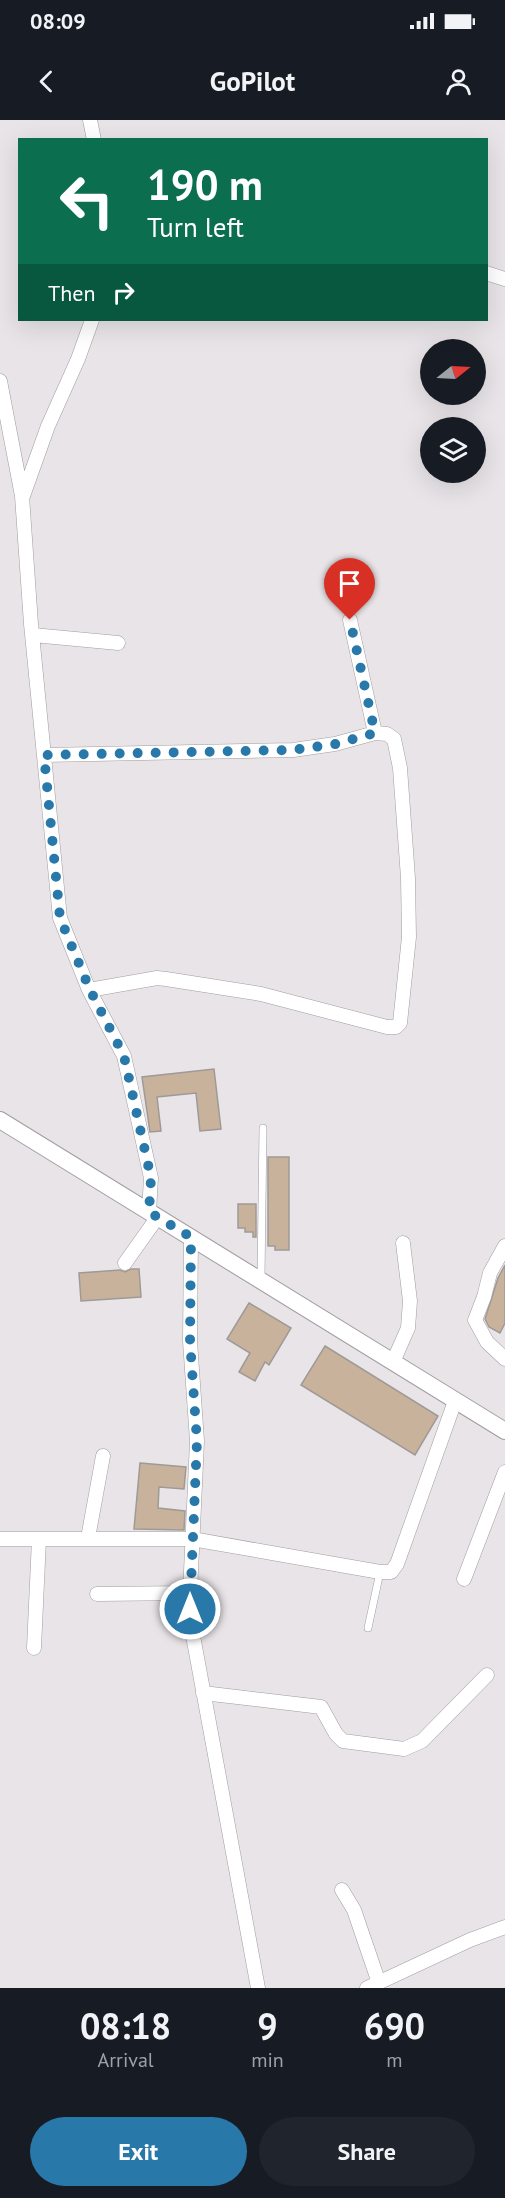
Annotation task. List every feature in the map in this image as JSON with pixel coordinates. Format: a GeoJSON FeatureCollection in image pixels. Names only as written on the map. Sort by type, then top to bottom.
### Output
{"type":"FeatureCollection","features":[{"type":"Feature","properties":{"kind":"street"},"geometry":{"type":"LineString","coordinates":[[90,120],[94,138]]}},
{"type":"Feature","properties":{"kind":"street"},"geometry":{"type":"LineString","coordinates":[[488,274],[505,279]]}},
{"type":"Feature","properties":{"kind":"street"},"geometry":{"type":"LineString","coordinates":[[22,496],[92,321]]}},
{"type":"Feature","properties":{"kind":"street"},"geometry":{"type":"LineString","coordinates":[[0,381],[5,428],[22,496],[58,908],[90,990],[124,1056],[151,1178],[153,1215],[125,1263]]}},
{"type":"Feature","properties":{"kind":"street"},"geometry":{"type":"LineString","coordinates":[[350,620],[375,733]]}},
{"type":"Feature","properties":{"kind":"street"},"geometry":{"type":"LineString","coordinates":[[33,635],[118,642]]}},
{"type":"Feature","properties":{"kind":"street"},"geometry":{"type":"LineString","coordinates":[[44,755],[293,750],[336,744],[375,733],[387,734],[394,739],[400,768],[408,878],[409,937],[400,1023],[396,1027],[387,1027],[261,994],[166,979],[157,978],[90,990]]}},
{"type":"Feature","properties":{"kind":"street"},"geometry":{"type":"LineString","coordinates":[[0,1120],[505,1430]]}},
{"type":"Feature","properties":{"kind":"street"},"geometry":{"type":"LineString","coordinates":[[191,1237],[190,1341],[197,1441],[190,1593],[191,1625],[258,1988]]}},
{"type":"Feature","properties":{"kind":"street"},"geometry":{"type":"LineString","coordinates":[[393,1362],[408,1328],[410,1301],[403,1244]]}},
{"type":"Feature","properties":{"kind":"street"},"geometry":{"type":"LineString","coordinates":[[503,1354],[487,1342],[475,1320],[490,1273],[505,1246]]}},
{"type":"Feature","properties":{"kind":"street"},"geometry":{"type":"LineString","coordinates":[[0,1539],[192,1539],[391,1572],[398,1564],[455,1401]]}},
{"type":"Feature","properties":{"kind":"street"},"geometry":{"type":"LineString","coordinates":[[88,1538],[103,1456]]}},
{"type":"Feature","properties":{"kind":"street"},"geometry":{"type":"LineString","coordinates":[[464,1579],[505,1472]]}},
{"type":"Feature","properties":{"kind":"street"},"geometry":{"type":"LineString","coordinates":[[33,1648],[39,1539]]}},
{"type":"Feature","properties":{"kind":"street"},"geometry":{"type":"LineString","coordinates":[[97,1594],[190,1593]]}},
{"type":"Feature","properties":{"kind":"street"},"geometry":{"type":"LineString","coordinates":[[203,1693],[321,1707],[336,1734],[343,1741],[404,1749],[422,1741],[487,1675]]}},
{"type":"Feature","properties":{"kind":"street"},"geometry":{"type":"LineString","coordinates":[[342,1890],[354,1910],[373,1986],[470,1940],[505,1927]]}},
{"type":"Feature","properties":{"kind":"lane"},"geometry":{"type":"LineString","coordinates":[[261,1280],[263,1128]]}},
{"type":"Feature","properties":{"kind":"lane"},"geometry":{"type":"LineString","coordinates":[[368,1628],[380,1572]]}},
{"type":"Feature","properties":{"kind":"building"},"geometry":{"type":"Polygon","coordinates":[[[214,1069],[221,1129],[200,1131],[196,1093],[157,1097],[161,1131],[150,1132],[142,1077],[214,1069]]]}},
{"type":"Feature","properties":{"kind":"building"},"geometry":{"type":"Polygon","coordinates":[[[268,1157],[289,1157],[289,1250],[275,1250],[275,1246],[268,1246],[268,1157]]]}},
{"type":"Feature","properties":{"kind":"building"},"geometry":{"type":"Polygon","coordinates":[[[238,1204],[256,1204],[256,1237],[253,1237],[253,1232],[245,1232],[245,1228],[238,1228],[238,1204]]]}},
{"type":"Feature","properties":{"kind":"building"},"geometry":{"type":"Polygon","coordinates":[[[505,1265],[505,1323],[500,1333],[489,1327],[485,1319],[498,1278],[505,1265]]]}},
{"type":"Feature","properties":{"kind":"building"},"geometry":{"type":"Polygon","coordinates":[[[139,1269],[141,1297],[81,1301],[79,1273],[120,1270],[125,1272],[139,1269]]]}},
{"type":"Feature","properties":{"kind":"building"},"geometry":{"type":"Polygon","coordinates":[[[249,1303],[291,1328],[269,1365],[265,1362],[255,1381],[239,1372],[250,1353],[227,1339],[249,1303]]]}},
{"type":"Feature","properties":{"kind":"building"},"geometry":{"type":"Polygon","coordinates":[[[325,1346],[438,1416],[415,1455],[301,1385],[325,1346]]]}},
{"type":"Feature","properties":{"kind":"building"},"geometry":{"type":"Polygon","coordinates":[[[140,1463],[186,1467],[184,1489],[159,1487],[158,1508],[185,1511],[184,1530],[134,1529],[140,1463]]]}},
{"type":"Feature","properties":{"kind":"route"},"geometry":{"type":"LineString","coordinates":[[190,1609],[197,1441],[190,1341],[191,1237],[149,1212],[151,1178],[124,1056],[90,990],[60,918],[44,755],[293,750],[336,744],[375,733],[350,620]]}}]}
